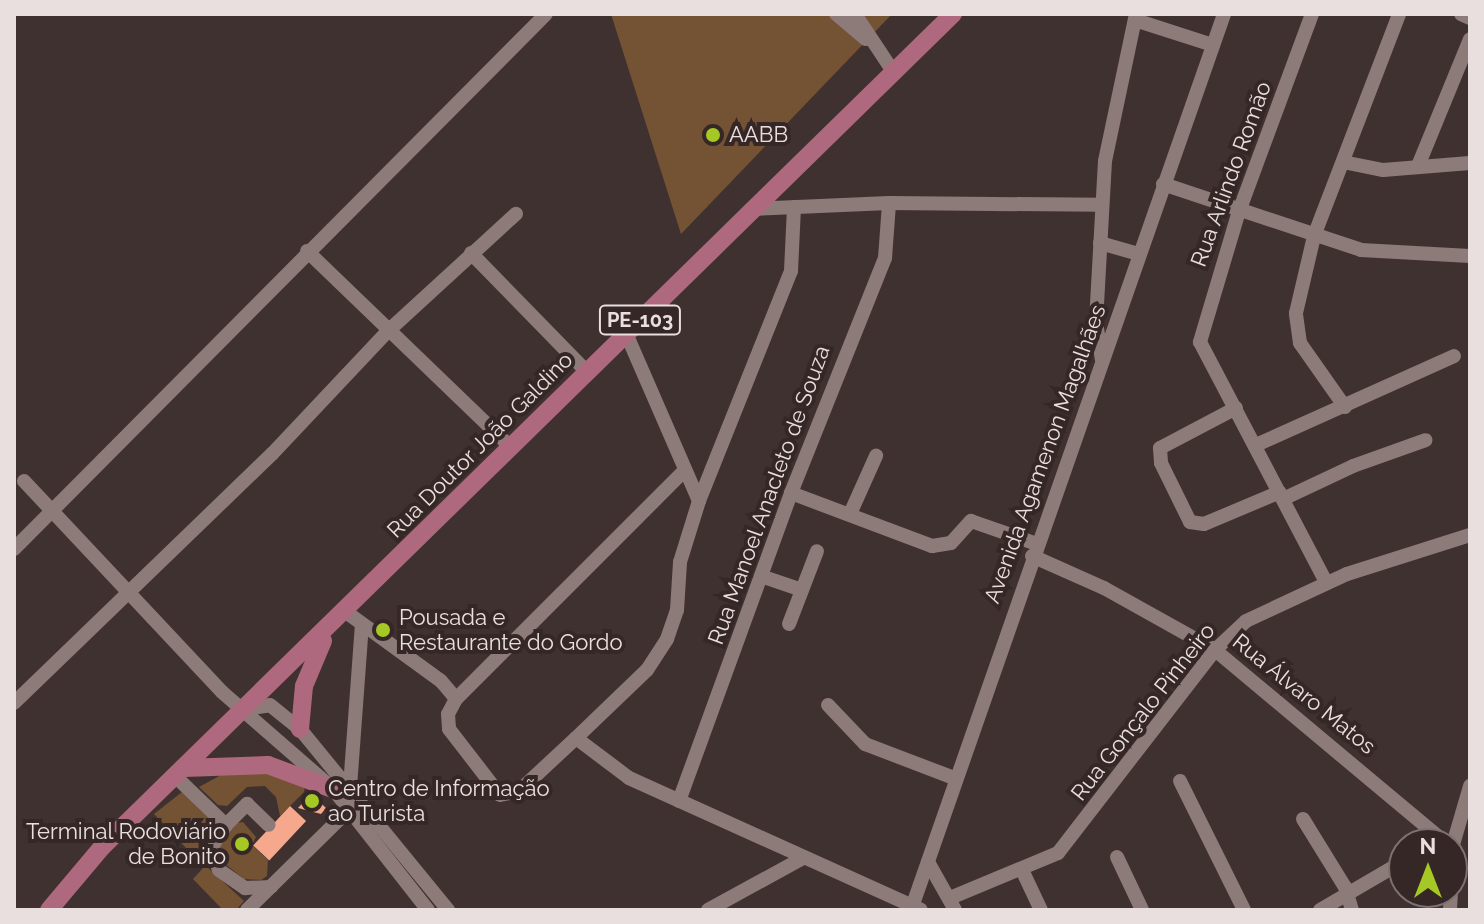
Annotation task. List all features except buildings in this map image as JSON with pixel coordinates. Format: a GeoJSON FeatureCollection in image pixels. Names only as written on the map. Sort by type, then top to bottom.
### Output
{"type":"FeatureCollection","features":[{"type":"Feature","properties":{"kind":"main road","name":"Rua Doutor João Galdino"},"geometry":{"type":"LineString","coordinates":[[49,910],[102,847],[329,628],[354,618],[587,372],[953,14]]}},
{"type":"Feature","properties":{"kind":"main road"},"geometry":{"type":"LineString","coordinates":[[300,729],[304,686],[329,628]]}},
{"type":"Feature","properties":{"kind":"main road"},"geometry":{"type":"LineString","coordinates":[[180,772],[268,765],[341,788]]}},
{"type":"Feature","properties":{"kind":"street"},"geometry":{"type":"LineString","coordinates":[[14,549],[546,14]]}},
{"type":"Feature","properties":{"kind":"street"},"geometry":{"type":"LineString","coordinates":[[836,14],[868,41],[894,73]]}},
{"type":"Feature","properties":{"kind":"street"},"geometry":{"type":"LineString","coordinates":[[855,14],[868,41]]}},
{"type":"Feature","properties":{"kind":"street","name":"Avenida Agamenon Magalhães"},"geometry":{"type":"LineString","coordinates":[[914,909],[954,778],[1224,14]]}},
{"type":"Feature","properties":{"kind":"street","name":"Rua Arlindo Romão"},"geometry":{"type":"LineString","coordinates":[[1236,408],[1203,350],[1201,326],[1239,211],[1312,14]]}},
{"type":"Feature","properties":{"kind":"street"},"geometry":{"type":"LineString","coordinates":[[1345,407],[1295,330],[1314,236],[1399,14]]}},
{"type":"Feature","properties":{"kind":"street"},"geometry":{"type":"LineString","coordinates":[[1461,14],[1470,18]]}},
{"type":"Feature","properties":{"kind":"street"},"geometry":{"type":"LineString","coordinates":[[1102,360],[1096,322],[1101,205],[1111,126],[1136,17],[1213,45]]}},
{"type":"Feature","properties":{"kind":"street"},"geometry":{"type":"LineString","coordinates":[[1418,166],[1470,39]]}},
{"type":"Feature","properties":{"kind":"street"},"geometry":{"type":"LineString","coordinates":[[1343,162],[1383,170],[1470,163]]}},
{"type":"Feature","properties":{"kind":"street"},"geometry":{"type":"LineString","coordinates":[[1163,184],[1314,236],[1390,255],[1470,256]]}},
{"type":"Feature","properties":{"kind":"street"},"geometry":{"type":"LineString","coordinates":[[751,209],[889,203],[1101,205]]}},
{"type":"Feature","properties":{"kind":"street","name":"Rua Manoel Anacleto de Souza"},"geometry":{"type":"LineString","coordinates":[[679,801],[791,493],[885,258],[889,203]]}},
{"type":"Feature","properties":{"kind":"street"},"geometry":{"type":"LineString","coordinates":[[685,470],[456,699],[447,721],[449,729],[495,791],[507,796],[527,783],[647,670],[667,639],[677,610],[680,562],[699,501],[791,271],[794,207]]}},
{"type":"Feature","properties":{"kind":"street"},"geometry":{"type":"LineString","coordinates":[[14,703],[130,592],[387,332],[516,214]]}},
{"type":"Feature","properties":{"kind":"street"},"geometry":{"type":"LineString","coordinates":[[1100,243],[1139,254]]}},
{"type":"Feature","properties":{"kind":"street"},"geometry":{"type":"LineString","coordinates":[[307,251],[387,332],[512,448]]}},
{"type":"Feature","properties":{"kind":"street"},"geometry":{"type":"LineString","coordinates":[[471,253],[587,372]]}},
{"type":"Feature","properties":{"kind":"street"},"geometry":{"type":"LineString","coordinates":[[626,333],[699,501]]}},
{"type":"Feature","properties":{"kind":"street"},"geometry":{"type":"LineString","coordinates":[[1256,445],[1454,356]]}},
{"type":"Feature","properties":{"kind":"street"},"geometry":{"type":"LineString","coordinates":[[1326,582],[1282,495],[1236,408],[1160,448],[1161,463],[1190,522],[1204,524],[1282,495],[1353,466],[1426,440]]}},
{"type":"Feature","properties":{"kind":"street"},"geometry":{"type":"LineString","coordinates":[[791,493],[850,514],[876,456]]}},
{"type":"Feature","properties":{"kind":"street"},"geometry":{"type":"LineString","coordinates":[[24,481],[222,692],[246,709],[264,732],[341,788]]}},
{"type":"Feature","properties":{"kind":"street","name":"Rua Álvaro Matos"},"geometry":{"type":"LineString","coordinates":[[850,514],[940,547],[951,543],[971,521],[1035,550],[1215,650],[1315,729],[1426,828]]}},
{"type":"Feature","properties":{"kind":"street","name":"Rua Gonçalo Pinheiro"},"geometry":{"type":"LineString","coordinates":[[954,906],[1023,872],[1070,840],[1215,650],[1246,621],[1326,582],[1470,535]]}},
{"type":"Feature","properties":{"kind":"street"},"geometry":{"type":"LineString","coordinates":[[789,624],[817,551]]}},
{"type":"Feature","properties":{"kind":"street"},"geometry":{"type":"LineString","coordinates":[[761,576],[802,590]]}},
{"type":"Feature","properties":{"kind":"street"},"geometry":{"type":"LineString","coordinates":[[341,788],[354,618],[427,666],[456,699]]}},
{"type":"Feature","properties":{"kind":"street"},"geometry":{"type":"LineString","coordinates":[[246,709],[270,705],[300,729],[427,900],[448,910]]}},
{"type":"Feature","properties":{"kind":"street"},"geometry":{"type":"LineString","coordinates":[[828,705],[865,744],[954,778]]}},
{"type":"Feature","properties":{"kind":"street"},"geometry":{"type":"LineString","coordinates":[[576,738],[629,778],[914,909]]}},
{"type":"Feature","properties":{"kind":"street"},"geometry":{"type":"LineString","coordinates":[[180,772],[226,825]]}},
{"type":"Feature","properties":{"kind":"street"},"geometry":{"type":"LineString","coordinates":[[1180,781],[1244,910]]}},
{"type":"Feature","properties":{"kind":"street"},"geometry":{"type":"LineString","coordinates":[[1451,828],[1470,786]]}},
{"type":"Feature","properties":{"kind":"street"},"geometry":{"type":"LineString","coordinates":[[269,825],[247,804],[226,825],[211,848],[219,870],[245,888],[271,887]]}},
{"type":"Feature","properties":{"kind":"street"},"geometry":{"type":"LineString","coordinates":[[247,910],[356,804]]}},
{"type":"Feature","properties":{"kind":"street"},"geometry":{"type":"LineString","coordinates":[[1303,819],[1351,903]]}},
{"type":"Feature","properties":{"kind":"street"},"geometry":{"type":"LineString","coordinates":[[1117,857],[1142,910]]}},
{"type":"Feature","properties":{"kind":"street"},"geometry":{"type":"LineString","coordinates":[[708,910],[803,858]]}},
{"type":"Feature","properties":{"kind":"street"},"geometry":{"type":"LineString","coordinates":[[928,862],[954,906]]}},
{"type":"Feature","properties":{"kind":"street"},"geometry":{"type":"LineString","coordinates":[[1023,872],[1041,910]]}},
{"type":"Feature","properties":{"kind":"street"},"geometry":{"type":"LineString","coordinates":[[1320,910],[1351,903],[1388,874]]}},
{"type":"Feature","properties":{"kind":"shaded area","name":"AABB"},"geometry":{"type":"Polygon","coordinates":[[[611,14],[892,14],[681,234],[611,14]]]}},
{"type":"Feature","properties":{"kind":"shaded area"},"geometry":{"type":"Polygon","coordinates":[[[269,772],[305,784],[304,792],[280,816],[276,797],[265,786],[247,787],[227,806],[218,805],[199,787],[221,775],[269,772]]]}},
{"type":"Feature","properties":{"kind":"shaded area"},"geometry":{"type":"Polygon","coordinates":[[[182,792],[213,820],[202,835],[201,854],[206,866],[244,901],[236,910],[223,910],[193,879],[204,867],[154,814],[182,792]]]}},
{"type":"Feature","properties":{"kind":"shaded area"},"geometry":{"type":"Polygon","coordinates":[[[243,822],[256,837],[252,845],[268,860],[267,876],[261,880],[244,879],[220,860],[217,846],[236,823],[243,822]]]}},
{"type":"Feature","properties":{"kind":"place","name":"AABB"},"geometry":{"type":"Point","coordinates":[713,135]}},
{"type":"Feature","properties":{"kind":"place","name":"Pousada e Restaurante do Gordo"},"geometry":{"type":"Point","coordinates":[383,630]}},
{"type":"Feature","properties":{"kind":"place","name":"Centro de Informação ao Turista"},"geometry":{"type":"Point","coordinates":[312,801]}},
{"type":"Feature","properties":{"kind":"place","name":"Terminal Rodoviário de Bonito"},"geometry":{"type":"Point","coordinates":[242,844]}}]}
